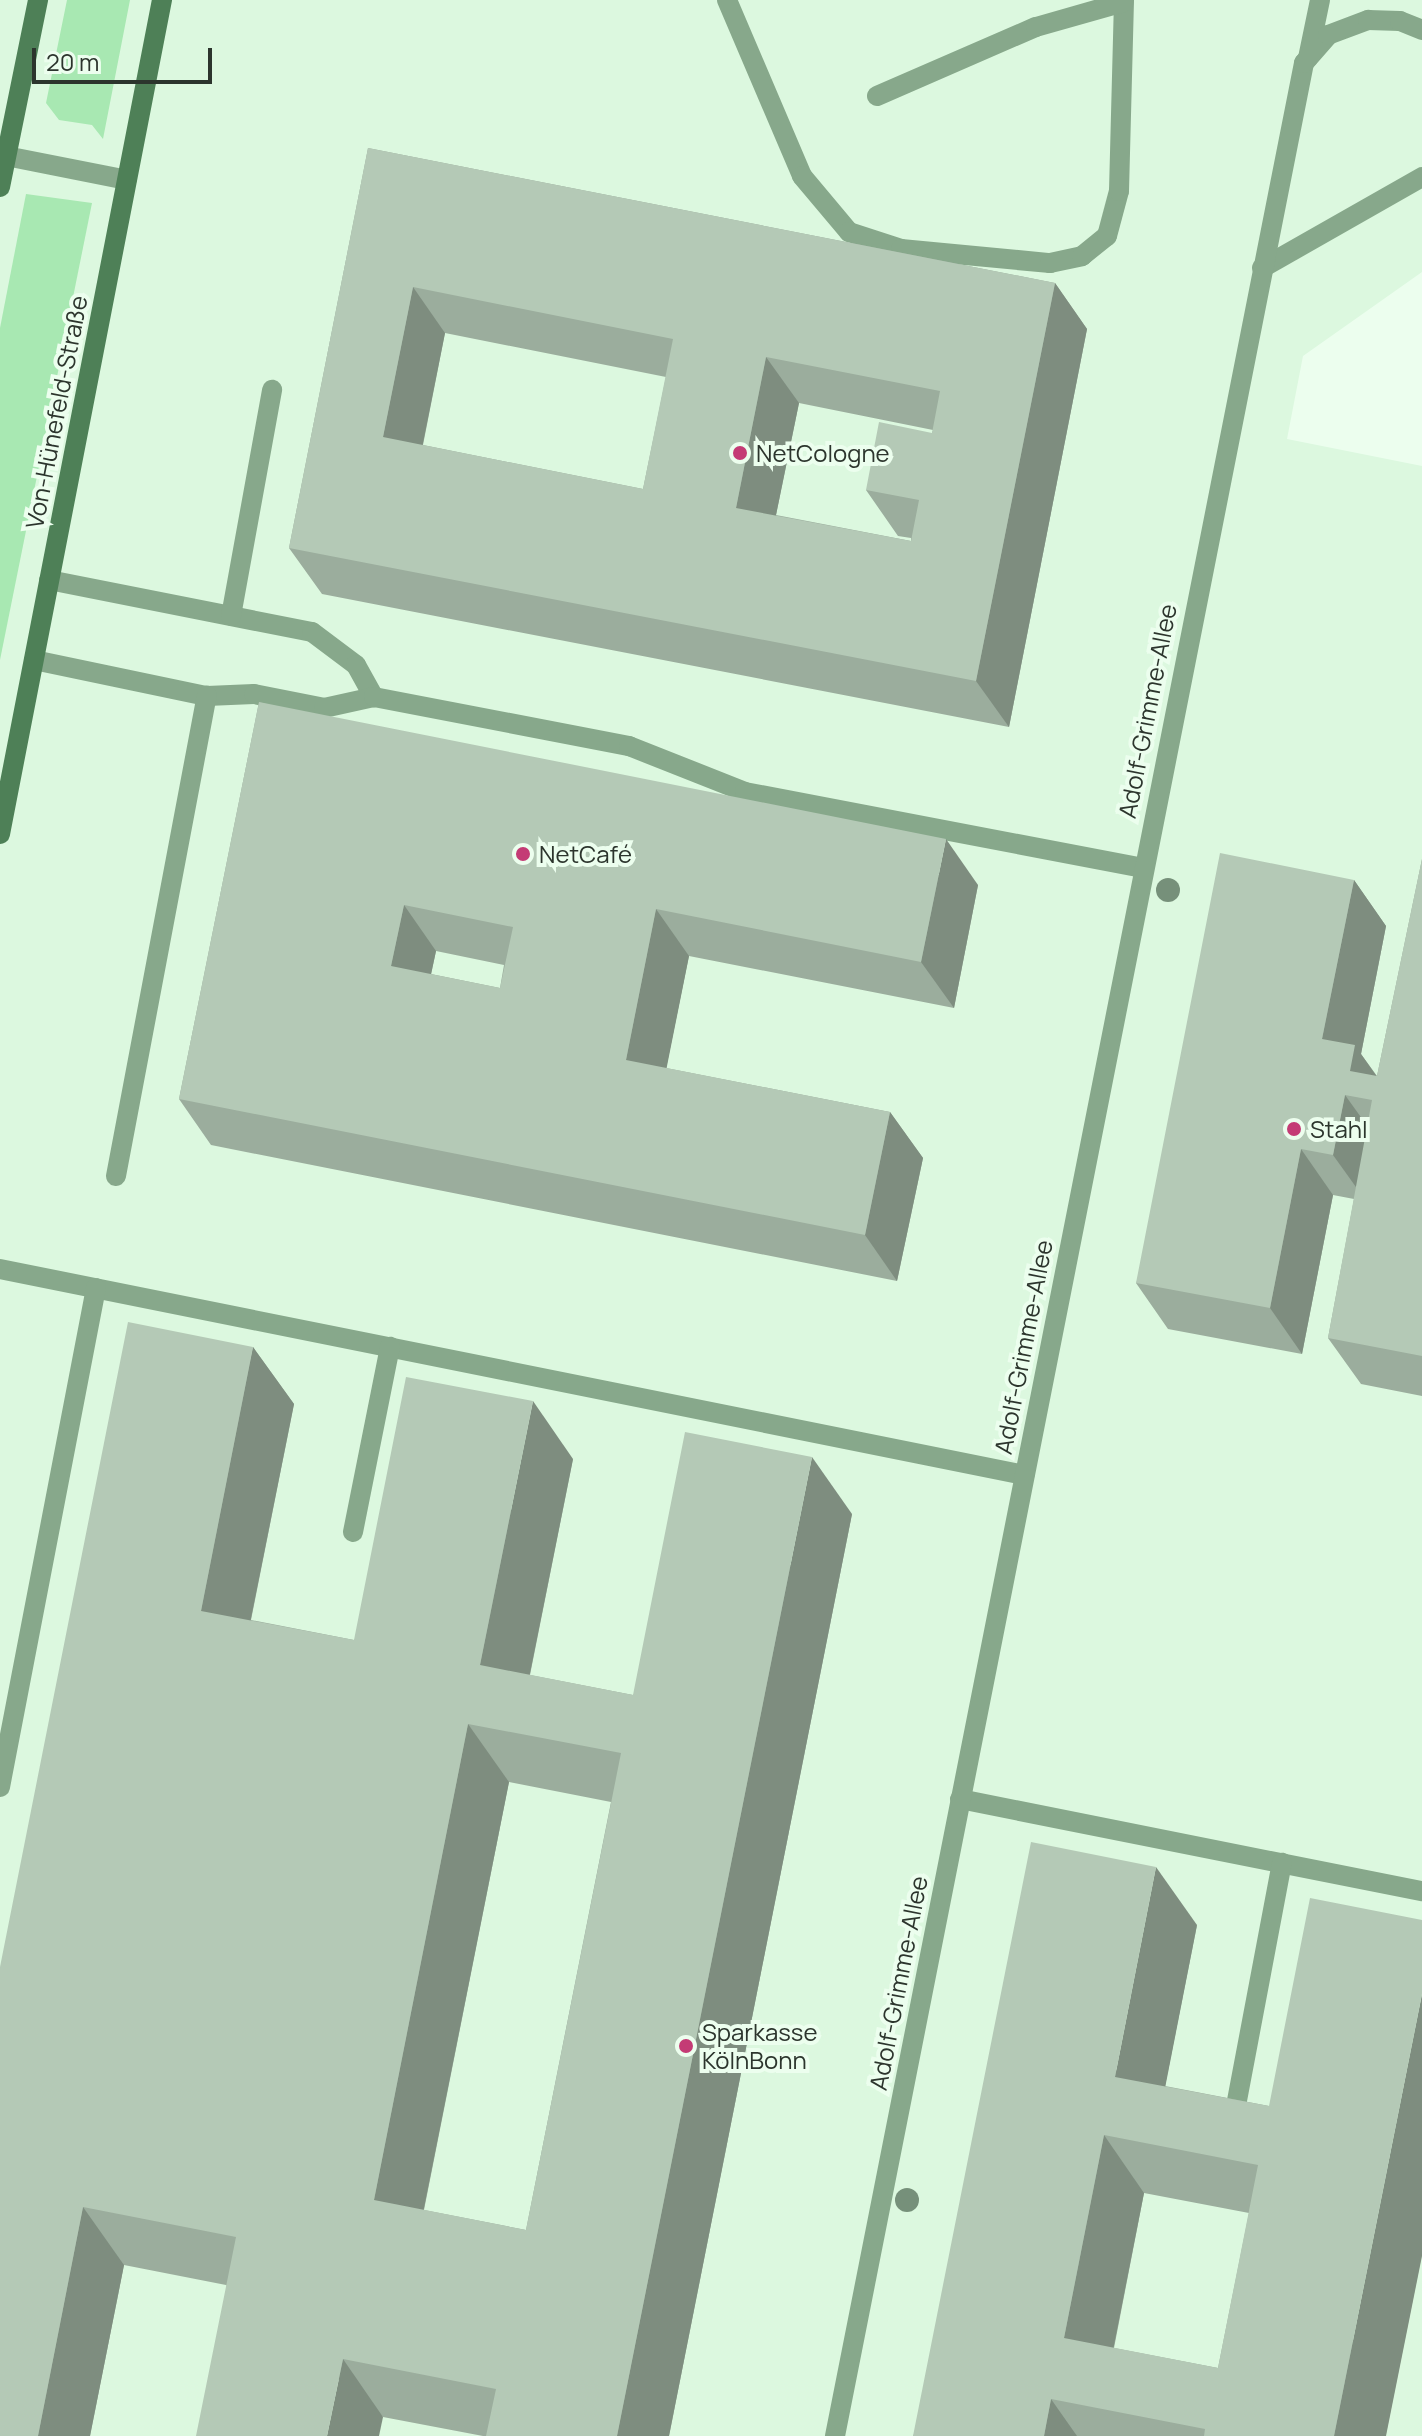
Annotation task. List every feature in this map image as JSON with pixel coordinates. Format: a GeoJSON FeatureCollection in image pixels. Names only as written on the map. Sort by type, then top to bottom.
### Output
{"type":"FeatureCollection","features":[{"type":"Feature","properties":{"kind":"street"},"geometry":{"type":"LineString","coordinates":[[0,187],[38,0]]}},
{"type":"Feature","properties":{"kind":"street","name":"Von-Hünefeld-Straße"},"geometry":{"type":"LineString","coordinates":[[0,834],[162,0]]}},
{"type":"Feature","properties":{"kind":"street"},"geometry":{"type":"LineString","coordinates":[[727,0],[802,176],[849,232],[901,249],[1050,263],[1082,256],[1107,236],[1119,191],[1124,1],[1036,27],[877,96]]}},
{"type":"Feature","properties":{"kind":"street","name":"Adolf-Grimme-Allee"},"geometry":{"type":"LineString","coordinates":[[835,2436],[1262,268],[1320,0]]}},
{"type":"Feature","properties":{"kind":"street"},"geometry":{"type":"LineString","coordinates":[[1308,58],[1328,35],[1368,20],[1400,21],[1422,30]]}},
{"type":"Feature","properties":{"kind":"street"},"geometry":{"type":"LineString","coordinates":[[6,156],[127,180]]}},
{"type":"Feature","properties":{"kind":"street"},"geometry":{"type":"LineString","coordinates":[[1262,268],[1422,177]]}},
{"type":"Feature","properties":{"kind":"street"},"geometry":{"type":"LineString","coordinates":[[231,616],[272,390]]}},
{"type":"Feature","properties":{"kind":"street"},"geometry":{"type":"LineString","coordinates":[[49,580],[312,632],[356,665],[374,697]]}},
{"type":"Feature","properties":{"kind":"street"},"geometry":{"type":"LineString","coordinates":[[34,660],[207,696],[254,694],[324,708],[374,697],[629,746],[745,792],[1144,868]]}},
{"type":"Feature","properties":{"kind":"street"},"geometry":{"type":"LineString","coordinates":[[116,1176],[207,696]]}},
{"type":"Feature","properties":{"kind":"street"},"geometry":{"type":"LineString","coordinates":[[0,1269],[1024,1475]]}},
{"type":"Feature","properties":{"kind":"street"},"geometry":{"type":"LineString","coordinates":[[0,1787],[96,1288]]}},
{"type":"Feature","properties":{"kind":"street"},"geometry":{"type":"LineString","coordinates":[[353,1532],[390,1347]]}},
{"type":"Feature","properties":{"kind":"street"},"geometry":{"type":"LineString","coordinates":[[960,1799],[1422,1891]]}},
{"type":"Feature","properties":{"kind":"street"},"geometry":{"type":"LineString","coordinates":[[1231,2132],[1282,1863]]}},
{"type":"Feature","properties":{"kind":"shaded area"},"geometry":{"type":"Polygon","coordinates":[[[0,0],[1422,0],[1422,272],[1303,356],[1287,439],[1422,466],[1422,2436],[0,2436],[0,0]]]}},
{"type":"Feature","properties":{"kind":"green space"},"geometry":{"type":"Polygon","coordinates":[[[67,0],[130,0],[103,139],[92,125],[59,120],[46,103],[67,0]]]}},
{"type":"Feature","properties":{"kind":"green space"},"geometry":{"type":"Polygon","coordinates":[[[26,194],[92,203],[0,660],[0,328],[26,194]]]}},
{"type":"Feature","properties":{"kind":"building","name":"NetCologne"},"geometry":{"type":"Polygon","coordinates":[[[368,148],[1055,283],[976,681],[289,548],[368,148]],[[413,287],[383,437],[643,489],[673,339],[413,287]],[[766,357],[736,508],[911,541],[919,500],[866,490],[879,422],[932,433],[940,391],[766,357]]]}},
{"type":"Feature","properties":{"kind":"building"},"geometry":{"type":"Polygon","coordinates":[[[259,702],[946,839],[921,962],[656,909],[626,1060],[890,1112],[865,1235],[179,1099],[259,702]],[[404,905],[391,966],[500,988],[513,927],[404,905]]]}},
{"type":"Feature","properties":{"kind":"building"},"geometry":{"type":"Polygon","coordinates":[[[1220,853],[1354,880],[1322,1039],[1355,1045],[1350,1071],[1377,1076],[1422,859],[1422,1356],[1328,1338],[1372,1100],[1345,1095],[1333,1155],[1301,1149],[1270,1308],[1136,1283],[1220,853]]]}},
{"type":"Feature","properties":{"kind":"building"},"geometry":{"type":"Polygon","coordinates":[[[128,1322],[253,1347],[201,1611],[354,1640],[406,1377],[533,1401],[480,1665],[633,1695],[685,1432],[812,1457],[617,2436],[486,2436],[496,2389],[343,2359],[327,2436],[196,2436],[236,2237],[83,2207],[38,2436],[0,2436],[0,1967],[128,1322]],[[468,1724],[374,2200],[526,2230],[621,1753],[468,1724]]]}},
{"type":"Feature","properties":{"kind":"building"},"geometry":{"type":"Polygon","coordinates":[[[1031,1842],[1156,1867],[1115,2077],[1269,2106],[1310,1898],[1422,1920],[1422,1994],[1334,2436],[1204,2436],[1205,2429],[1051,2399],[1044,2436],[913,2436],[1031,1842]],[[1104,2135],[1064,2338],[1218,2368],[1258,2165],[1104,2135]]]}},
{"type":"Feature","properties":{"kind":"place","name":"NetCologne"},"geometry":{"type":"Point","coordinates":[740,453]}},
{"type":"Feature","properties":{"kind":"place","name":"NetCafé"},"geometry":{"type":"Point","coordinates":[523,854]}},
{"type":"Feature","properties":{"kind":"place","name":"Stahl"},"geometry":{"type":"Point","coordinates":[1294,1129]}},
{"type":"Feature","properties":{"kind":"place","name":"Sparkasse KölnBonn"},"geometry":{"type":"Point","coordinates":[686,2046]}}]}
